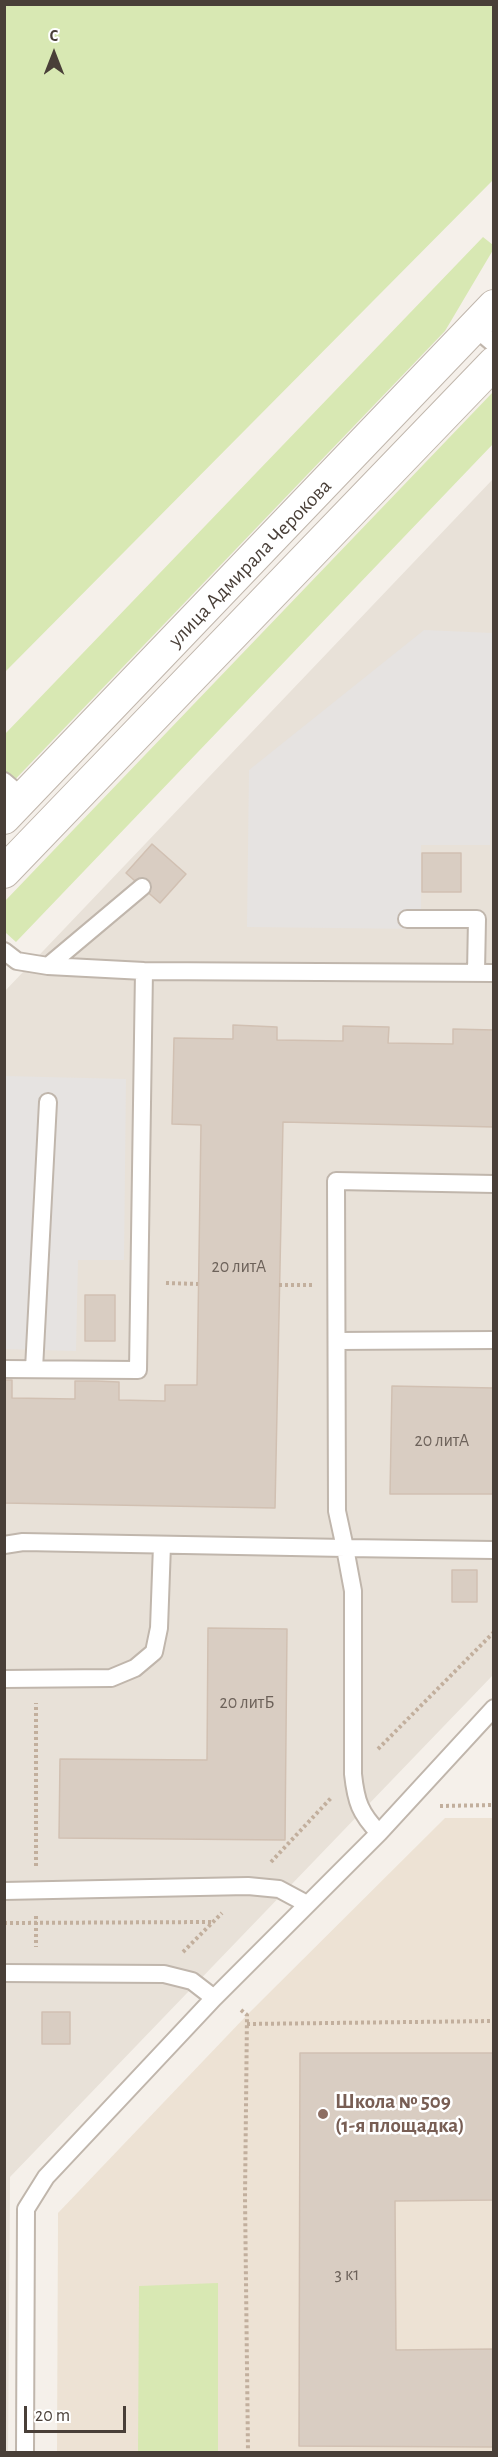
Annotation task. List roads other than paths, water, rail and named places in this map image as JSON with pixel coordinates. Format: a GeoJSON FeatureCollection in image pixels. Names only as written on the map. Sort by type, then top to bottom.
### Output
{"type":"FeatureCollection","features":[{"type":"Feature","properties":{"kind":"street","name":"улица Адмирала Черокова"},"geometry":{"type":"LineString","coordinates":[[11,799],[487,326]]}},
{"type":"Feature","properties":{"kind":"street","name":"улица Адмирала Черокова"},"geometry":{"type":"LineString","coordinates":[[4,872],[494,363]]}},
{"type":"Feature","properties":{"kind":"lane"},"geometry":{"type":"LineString","coordinates":[[48,966],[142,887]]}},
{"type":"Feature","properties":{"kind":"lane"},"geometry":{"type":"LineString","coordinates":[[407,920],[477,920],[476,972]]}},
{"type":"Feature","properties":{"kind":"lane"},"geometry":{"type":"LineString","coordinates":[[4,951],[17,961],[48,966],[144,971],[494,973]]}},
{"type":"Feature","properties":{"kind":"lane"},"geometry":{"type":"LineString","coordinates":[[4,1369],[138,1370],[144,971]]}},
{"type":"Feature","properties":{"kind":"lane"},"geometry":{"type":"LineString","coordinates":[[34,1369],[48,1102]]}},
{"type":"Feature","properties":{"kind":"lane"},"geometry":{"type":"LineString","coordinates":[[379,1833],[364,1818],[356,1798],[354,1774],[353,1591],[337,1510],[338,1341],[334,1285],[336,1181],[494,1184]]}},
{"type":"Feature","properties":{"kind":"lane"},"geometry":{"type":"LineString","coordinates":[[338,1341],[494,1340]]}},
{"type":"Feature","properties":{"kind":"lane"},"geometry":{"type":"LineString","coordinates":[[4,1545],[22,1542],[494,1550]]}},
{"type":"Feature","properties":{"kind":"lane"},"geometry":{"type":"LineString","coordinates":[[4,1679],[111,1678],[135,1668],[154,1652],[159,1628],[162,1545]]}},
{"type":"Feature","properties":{"kind":"lane"},"geometry":{"type":"LineString","coordinates":[[25,2452],[26,2209],[46,2177],[214,1998],[379,1833],[494,1708]]}},
{"type":"Feature","properties":{"kind":"lane"},"geometry":{"type":"LineString","coordinates":[[4,1891],[248,1886],[279,1889],[307,1904]]}},
{"type":"Feature","properties":{"kind":"lane"},"geometry":{"type":"LineString","coordinates":[[4,1973],[164,1974],[192,1981],[214,1998]]}},
{"type":"Feature","properties":{"kind":"place","name":"Школа № 509 (1-я площадка)"},"geometry":{"type":"Point","coordinates":[323,2114]}}]}
